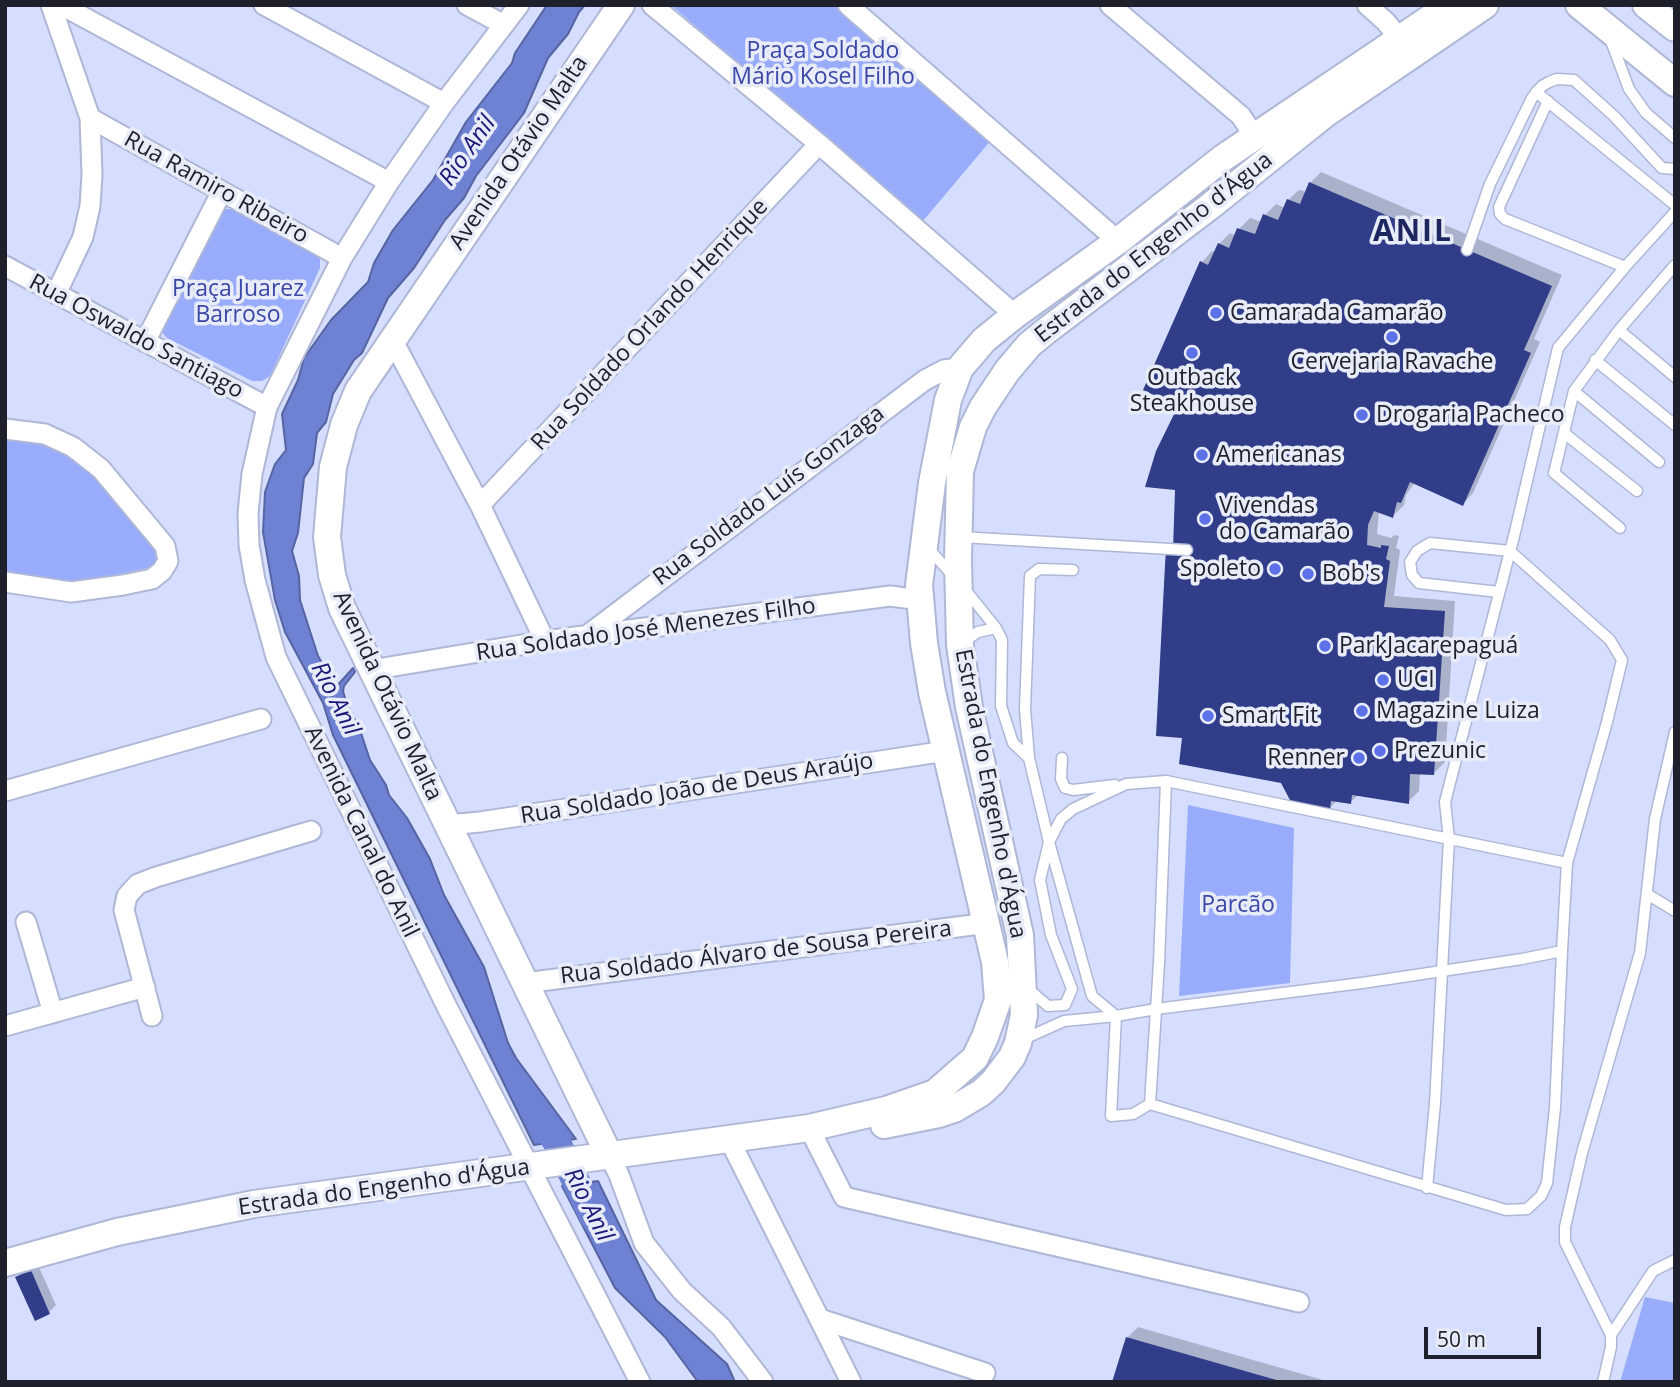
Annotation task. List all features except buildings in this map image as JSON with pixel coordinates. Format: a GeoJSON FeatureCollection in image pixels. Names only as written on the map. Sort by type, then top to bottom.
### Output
{"type":"FeatureCollection","features":[{"type":"Feature","properties":{"kind":"street"},"geometry":{"type":"LineString","coordinates":[[51,5],[90,118],[92,175],[90,206],[83,237],[56,294]]}},
{"type":"Feature","properties":{"kind":"street"},"geometry":{"type":"LineString","coordinates":[[61,5],[389,182]]}},
{"type":"Feature","properties":{"kind":"street"},"geometry":{"type":"LineString","coordinates":[[264,5],[444,103]]}},
{"type":"Feature","properties":{"kind":"street"},"geometry":{"type":"LineString","coordinates":[[467,5],[504,25]]}},
{"type":"Feature","properties":{"kind":"street","name":"Avenida Canal do Anil"},"geometry":{"type":"LineString","coordinates":[[519,5],[444,103],[389,182],[342,258],[267,408],[252,474],[249,545],[255,580],[276,657],[447,1007],[536,1167],[640,1382]]}},
{"type":"Feature","properties":{"kind":"street","name":"Avenida Otávio Malta"},"geometry":{"type":"LineString","coordinates":[[621,5],[358,391],[344,425],[333,467],[327,537],[332,575],[342,608],[525,983],[604,1158],[619,1175],[644,1243],[682,1291],[721,1327],[762,1382]]}},
{"type":"Feature","properties":{"kind":"street"},"geometry":{"type":"LineString","coordinates":[[652,5],[819,144],[1015,315]]}},
{"type":"Feature","properties":{"kind":"street"},"geometry":{"type":"LineString","coordinates":[[848,5],[1118,241]]}},
{"type":"Feature","properties":{"kind":"street"},"geometry":{"type":"LineString","coordinates":[[1110,5],[1241,116],[1254,136]]}},
{"type":"Feature","properties":{"kind":"street"},"geometry":{"type":"LineString","coordinates":[[1367,5],[1399,38]]}},
{"type":"Feature","properties":{"kind":"street","name":"Estrada do Engenho d'Água"},"geometry":{"type":"LineString","coordinates":[[5,1264],[117,1231],[254,1205],[809,1128],[886,1110],[935,1093],[975,1058],[998,1000],[988,923],[946,751],[924,643],[919,585],[923,543],[948,400],[960,368],[984,340],[1015,315],[1118,241],[1223,158],[1450,5]]}},
{"type":"Feature","properties":{"kind":"street","name":"Estrada do Engenho d'Água"},"geometry":{"type":"LineString","coordinates":[[809,1128],[859,1130],[954,1109],[968,1102],[993,1082],[1012,1057],[1018,1043],[1024,1015],[1020,935],[969,707],[960,645],[960,471],[973,427],[995,387],[1029,345],[1079,305],[1209,207],[1325,114],[1485,5]]}},
{"type":"Feature","properties":{"kind":"street"},"geometry":{"type":"LineString","coordinates":[[1579,5],[1675,83]]}},
{"type":"Feature","properties":{"kind":"street"},"geometry":{"type":"LineString","coordinates":[[1646,5],[1675,28]]}},
{"type":"Feature","properties":{"kind":"street","name":"Rua Ramiro Ribeiro"},"geometry":{"type":"LineString","coordinates":[[90,118],[342,258]]}},
{"type":"Feature","properties":{"kind":"street","name":"Rua Soldado Orlando Henrique"},"geometry":{"type":"LineString","coordinates":[[480,505],[819,144]]}},
{"type":"Feature","properties":{"kind":"street"},"geometry":{"type":"LineString","coordinates":[[145,342],[221,193]]}},
{"type":"Feature","properties":{"kind":"street","name":"Rua Oswaldo Santiago"},"geometry":{"type":"LineString","coordinates":[[5,266],[267,408]]}},
{"type":"Feature","properties":{"kind":"street"},"geometry":{"type":"LineString","coordinates":[[392,339],[480,505],[545,641]]}},
{"type":"Feature","properties":{"kind":"street","name":"Rua Soldado Luís Gonzaga"},"geometry":{"type":"LineString","coordinates":[[585,636],[915,387],[944,370],[960,368]]}},
{"type":"Feature","properties":{"kind":"street"},"geometry":{"type":"LineString","coordinates":[[5,429],[45,434],[73,447],[101,469],[165,546],[168,561],[162,571],[152,579],[71,593],[5,582]]}},
{"type":"Feature","properties":{"kind":"street","name":"Rua Soldado José Menezes Filho"},"geometry":{"type":"LineString","coordinates":[[371,670],[545,641],[890,596],[921,600]]}},
{"type":"Feature","properties":{"kind":"street"},"geometry":{"type":"LineString","coordinates":[[921,600],[935,607],[944,625],[947,658],[960,714],[984,777]]}},
{"type":"Feature","properties":{"kind":"street"},"geometry":{"type":"LineString","coordinates":[[5,791],[261,719]]}},
{"type":"Feature","properties":{"kind":"street","name":"Rua Soldado João de Deus Araújo"},"geometry":{"type":"LineString","coordinates":[[447,825],[946,751]]}},
{"type":"Feature","properties":{"kind":"street"},"geometry":{"type":"LineString","coordinates":[[152,1016],[124,910],[127,896],[138,884],[311,831]]}},
{"type":"Feature","properties":{"kind":"street"},"geometry":{"type":"LineString","coordinates":[[26,922],[53,1013]]}},
{"type":"Feature","properties":{"kind":"street","name":"Rua Soldado Álvaro de Sousa Pereira"},"geometry":{"type":"LineString","coordinates":[[525,983],[988,923]]}},
{"type":"Feature","properties":{"kind":"street"},"geometry":{"type":"LineString","coordinates":[[5,1026],[145,987]]}},
{"type":"Feature","properties":{"kind":"street"},"geometry":{"type":"LineString","coordinates":[[809,1128],[844,1198],[1299,1301]]}},
{"type":"Feature","properties":{"kind":"street"},"geometry":{"type":"LineString","coordinates":[[729,1139],[851,1382]]}},
{"type":"Feature","properties":{"kind":"street"},"geometry":{"type":"LineString","coordinates":[[820,1320],[985,1373]]}},
{"type":"Feature","properties":{"kind":"lane"},"geometry":{"type":"LineString","coordinates":[[1608,30],[1629,89],[1646,113],[1675,138]]}},
{"type":"Feature","properties":{"kind":"lane"},"geometry":{"type":"LineString","coordinates":[[1467,250],[1490,184],[1536,92],[1557,79],[1574,80],[1614,116],[1662,168],[1675,169]]}},
{"type":"Feature","properties":{"kind":"lane"},"geometry":{"type":"LineString","coordinates":[[1536,92],[1675,205]]}},
{"type":"Feature","properties":{"kind":"lane"},"geometry":{"type":"LineString","coordinates":[[1548,101],[1499,207],[1500,214],[1506,219],[1625,267]]}},
{"type":"Feature","properties":{"kind":"lane"},"geometry":{"type":"LineString","coordinates":[[1427,1188],[1435,1103],[1449,839],[1445,802],[1510,551],[1558,348],[1675,212]]}},
{"type":"Feature","properties":{"kind":"lane"},"geometry":{"type":"LineString","coordinates":[[1620,528],[1553,473],[1574,391],[1619,330],[1675,265]]}},
{"type":"Feature","properties":{"kind":"lane"},"geometry":{"type":"LineString","coordinates":[[1619,330],[1675,377]]}},
{"type":"Feature","properties":{"kind":"lane"},"geometry":{"type":"LineString","coordinates":[[1595,360],[1675,425]]}},
{"type":"Feature","properties":{"kind":"lane"},"geometry":{"type":"LineString","coordinates":[[1574,391],[1659,462]]}},
{"type":"Feature","properties":{"kind":"lane"},"geometry":{"type":"LineString","coordinates":[[1564,433],[1637,491]]}},
{"type":"Feature","properties":{"kind":"lane"},"geometry":{"type":"LineString","coordinates":[[959,537],[1186,550]]}},
{"type":"Feature","properties":{"kind":"lane"},"geometry":{"type":"LineString","coordinates":[[923,543],[996,628],[1002,640],[1001,706],[1013,743],[1029,758]]}},
{"type":"Feature","properties":{"kind":"lane"},"geometry":{"type":"LineString","coordinates":[[1116,1016],[1111,1116],[1133,1114],[1150,1104],[1506,1210],[1527,1209],[1541,1196],[1547,1183],[1555,1108],[1567,863],[1622,660],[1610,640],[1510,551],[1430,543],[1417,551],[1410,562],[1412,575],[1419,583],[1499,592]]}},
{"type":"Feature","properties":{"kind":"lane"},"geometry":{"type":"LineString","coordinates":[[1073,569],[1040,569],[1030,576],[1025,709],[1029,758],[1049,842],[1092,996],[1116,1016]]}},
{"type":"Feature","properties":{"kind":"lane"},"geometry":{"type":"LineString","coordinates":[[960,645],[978,632],[996,628]]}},
{"type":"Feature","properties":{"kind":"lane"},"geometry":{"type":"LineString","coordinates":[[1603,1382],[1611,1335],[1565,1242],[1565,1227],[1582,1153],[1636,971],[1644,928],[1655,819],[1675,732]]}},
{"type":"Feature","properties":{"kind":"lane"},"geometry":{"type":"LineString","coordinates":[[1062,758],[1061,779],[1065,788],[1073,790],[1166,780],[1567,863]]}},
{"type":"Feature","properties":{"kind":"lane"},"geometry":{"type":"LineString","coordinates":[[1150,1104],[1166,780]]}},
{"type":"Feature","properties":{"kind":"lane"},"geometry":{"type":"LineString","coordinates":[[1024,985],[1048,1006],[1065,1004],[1072,989],[1051,935],[1040,880],[1049,842],[1062,819],[1073,809],[1126,784]]}},
{"type":"Feature","properties":{"kind":"lane"},"geometry":{"type":"LineString","coordinates":[[1647,894],[1675,911]]}},
{"type":"Feature","properties":{"kind":"lane"},"geometry":{"type":"LineString","coordinates":[[1018,1043],[1064,1021],[1442,971],[1562,951]]}},
{"type":"Feature","properties":{"kind":"lane"},"geometry":{"type":"LineString","coordinates":[[1611,1335],[1653,1271],[1675,1260]]}},
{"type":"Feature","properties":{"kind":"green space","name":"Praça Soldado Mário Kosel Filho"},"geometry":{"type":"Polygon","coordinates":[[[671,5],[837,5],[992,139],[923,221],[671,5]]]}},
{"type":"Feature","properties":{"kind":"green space","name":"Praça Juarez Barroso"},"geometry":{"type":"Polygon","coordinates":[[[224,209],[232,209],[320,259],[320,268],[270,376],[262,381],[252,381],[167,338],[159,329],[218,215],[224,209]]]}},
{"type":"Feature","properties":{"kind":"green space"},"geometry":{"type":"Polygon","coordinates":[[[5,433],[35,436],[89,466],[155,544],[158,554],[155,563],[148,568],[77,583],[5,575],[5,433]]]}},
{"type":"Feature","properties":{"kind":"green space","name":"Parcão"},"geometry":{"type":"Polygon","coordinates":[[[1188,805],[1294,828],[1290,983],[1179,996],[1188,805]]]}},
{"type":"Feature","properties":{"kind":"green space"},"geometry":{"type":"Polygon","coordinates":[[[1645,1297],[1675,1303],[1675,1382],[1620,1382],[1645,1297]]]}},
{"type":"Feature","properties":{"kind":"water"},"geometry":{"type":"Polygon","coordinates":[[[547,5],[585,5],[568,34],[548,58],[524,113],[476,176],[464,198],[445,220],[414,268],[388,298],[362,353],[354,360],[333,394],[326,422],[317,433],[313,464],[304,478],[298,533],[292,551],[299,576],[300,600],[318,656],[336,687],[353,668],[355,672],[343,691],[370,760],[430,859],[444,895],[484,967],[508,1043],[516,1058],[576,1139],[534,1145],[333,735],[323,703],[285,632],[275,600],[263,532],[265,492],[275,464],[286,450],[282,414],[298,380],[304,358],[331,320],[368,282],[374,263],[393,230],[433,180],[466,122],[512,63],[515,53],[547,5]]]}},
{"type":"Feature","properties":{"kind":"water"},"geometry":{"type":"Polygon","coordinates":[[[598,1181],[656,1300],[727,1364],[735,1382],[698,1382],[665,1337],[615,1288],[562,1186],[598,1181]]]}},
{"type":"Feature","properties":{"kind":"waterway","name":"Rio Anil"},"geometry":{"type":"LineString","coordinates":[[535,1111],[556,1141],[593,1216]]}},
{"type":"Feature","properties":{"kind":"place","name":"Camarada Camarão"},"geometry":{"type":"Point","coordinates":[1216,313]}},
{"type":"Feature","properties":{"kind":"place","name":"Cervejaria Ravache"},"geometry":{"type":"Point","coordinates":[1392,337]}},
{"type":"Feature","properties":{"kind":"place","name":"Outback Steakhouse"},"geometry":{"type":"Point","coordinates":[1192,353]}},
{"type":"Feature","properties":{"kind":"place","name":"Drogaria Pacheco"},"geometry":{"type":"Point","coordinates":[1362,415]}},
{"type":"Feature","properties":{"kind":"place","name":"Americanas"},"geometry":{"type":"Point","coordinates":[1202,455]}},
{"type":"Feature","properties":{"kind":"place","name":"Vivendas do Camarão"},"geometry":{"type":"Point","coordinates":[1205,519]}},
{"type":"Feature","properties":{"kind":"place","name":"Spoleto"},"geometry":{"type":"Point","coordinates":[1275,569]}},
{"type":"Feature","properties":{"kind":"place","name":"Bob's"},"geometry":{"type":"Point","coordinates":[1308,574]}},
{"type":"Feature","properties":{"kind":"place","name":"ParkJacarepaguá"},"geometry":{"type":"Point","coordinates":[1325,646]}},
{"type":"Feature","properties":{"kind":"place","name":"UCI"},"geometry":{"type":"Point","coordinates":[1383,680]}},
{"type":"Feature","properties":{"kind":"place","name":"Magazine Luiza"},"geometry":{"type":"Point","coordinates":[1362,711]}},
{"type":"Feature","properties":{"kind":"place","name":"Smart Fit"},"geometry":{"type":"Point","coordinates":[1208,716]}},
{"type":"Feature","properties":{"kind":"place","name":"Prezunic"},"geometry":{"type":"Point","coordinates":[1380,751]}},
{"type":"Feature","properties":{"kind":"place","name":"Renner"},"geometry":{"type":"Point","coordinates":[1359,758]}},
{"type":"Feature","properties":{"kind":"district","name":"ANIL"},"geometry":{"type":"Point","coordinates":[1413,232]}}]}
